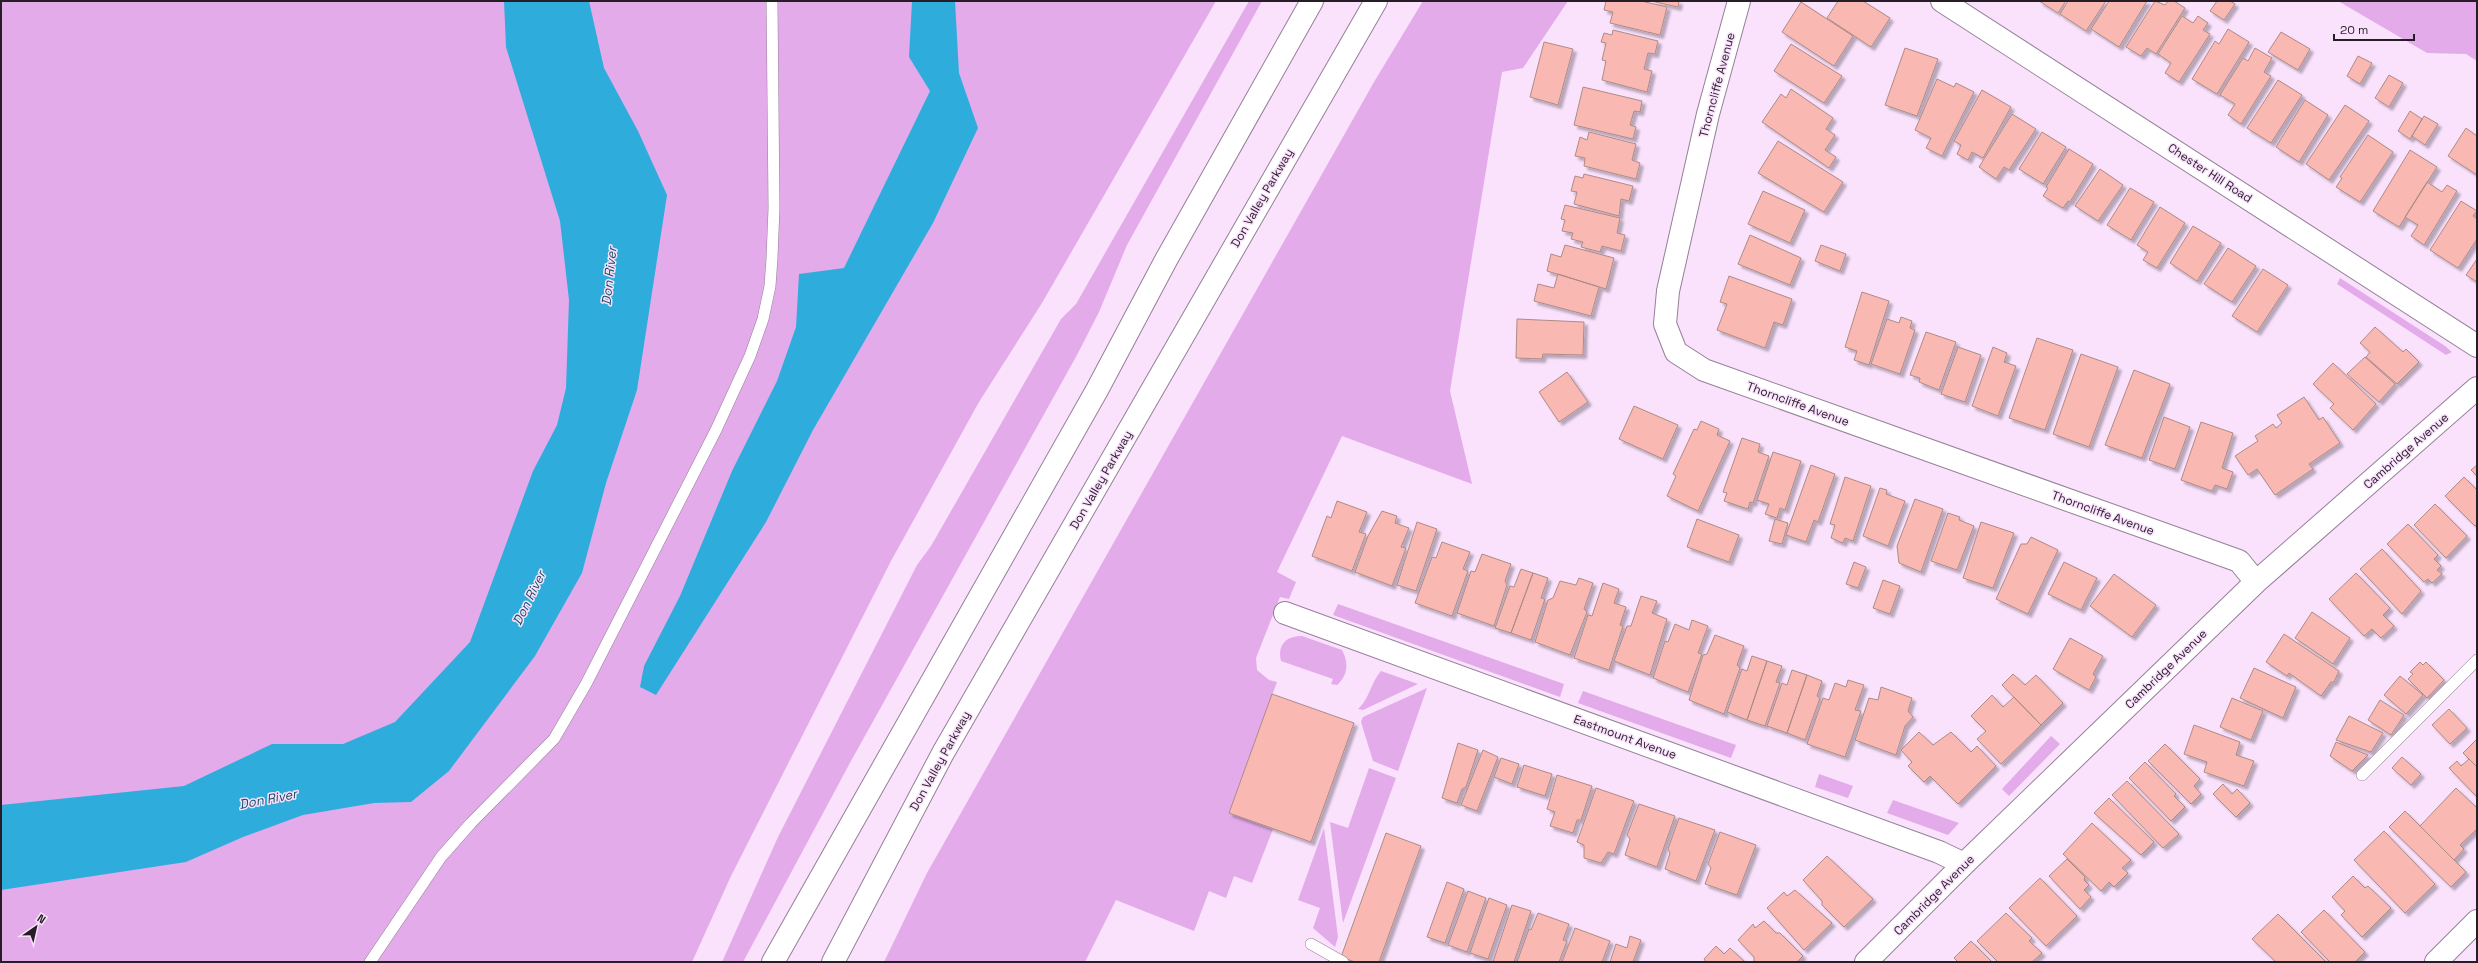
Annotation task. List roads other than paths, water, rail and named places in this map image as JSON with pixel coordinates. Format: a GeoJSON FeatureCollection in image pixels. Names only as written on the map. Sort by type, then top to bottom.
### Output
{"type":"FeatureCollection","features":[{"type":"Feature","properties":{"kind":"main road"},"geometry":{"type":"LineString","coordinates":[[773,962],[1093,397],[1166,260],[1312,1]]}},
{"type":"Feature","properties":{"kind":"main road","name":"Don Valley Parkway"},"geometry":{"type":"LineString","coordinates":[[833,962],[943,753],[1376,1]]}},
{"type":"Feature","properties":{"kind":"main road","name":"Thorncliffe Avenue"},"geometry":{"type":"LineString","coordinates":[[1739,1],[1708,114],[1668,291],[1665,324],[1676,352],[1704,370],[2239,561],[2256,582]]}},
{"type":"Feature","properties":{"kind":"main road","name":"Chester Hill Road"},"geometry":{"type":"LineString","coordinates":[[1942,1],[2477,346]]}},
{"type":"Feature","properties":{"kind":"main road","name":"Cambridge Avenue"},"geometry":{"type":"LineString","coordinates":[[1866,962],[1964,864],[2256,582],[2477,388]]}},
{"type":"Feature","properties":{"kind":"main road","name":"Eastmount Avenue"},"geometry":{"type":"LineString","coordinates":[[1285,613],[1939,852],[1964,864]]}},
{"type":"Feature","properties":{"kind":"main road"},"geometry":{"type":"LineString","coordinates":[[2436,962],[2477,921]]}},
{"type":"Feature","properties":{"kind":"lane"},"geometry":{"type":"LineString","coordinates":[[370,962],[441,857],[471,823],[554,739],[586,684],[716,430],[750,356],[763,319],[770,286],[772,258],[774,200],[772,1]]}},
{"type":"Feature","properties":{"kind":"lane"},"geometry":{"type":"LineString","coordinates":[[2362,775],[2477,660]]}},
{"type":"Feature","properties":{"kind":"lane"},"geometry":{"type":"LineString","coordinates":[[1311,944],[1343,962]]}},
{"type":"Feature","properties":{"kind":"water","name":"Don River"},"geometry":{"type":"Polygon","coordinates":[[[504,1],[589,1],[604,68],[638,131],[667,195],[637,390],[606,483],[582,573],[535,656],[449,771],[411,802],[374,803],[303,815],[243,837],[186,862],[1,890],[1,805],[184,786],[272,744],[343,744],[395,722],[470,642],[533,471],[557,425],[566,388],[569,300],[560,221],[506,47],[504,1]]]}},
{"type":"Feature","properties":{"kind":"water"},"geometry":{"type":"Polygon","coordinates":[[[912,1],[955,1],[959,73],[978,128],[933,223],[813,430],[766,522],[656,695],[640,687],[644,666],[680,596],[732,471],[777,381],[796,327],[799,274],[844,268],[930,91],[909,57],[912,1]]]}}]}
